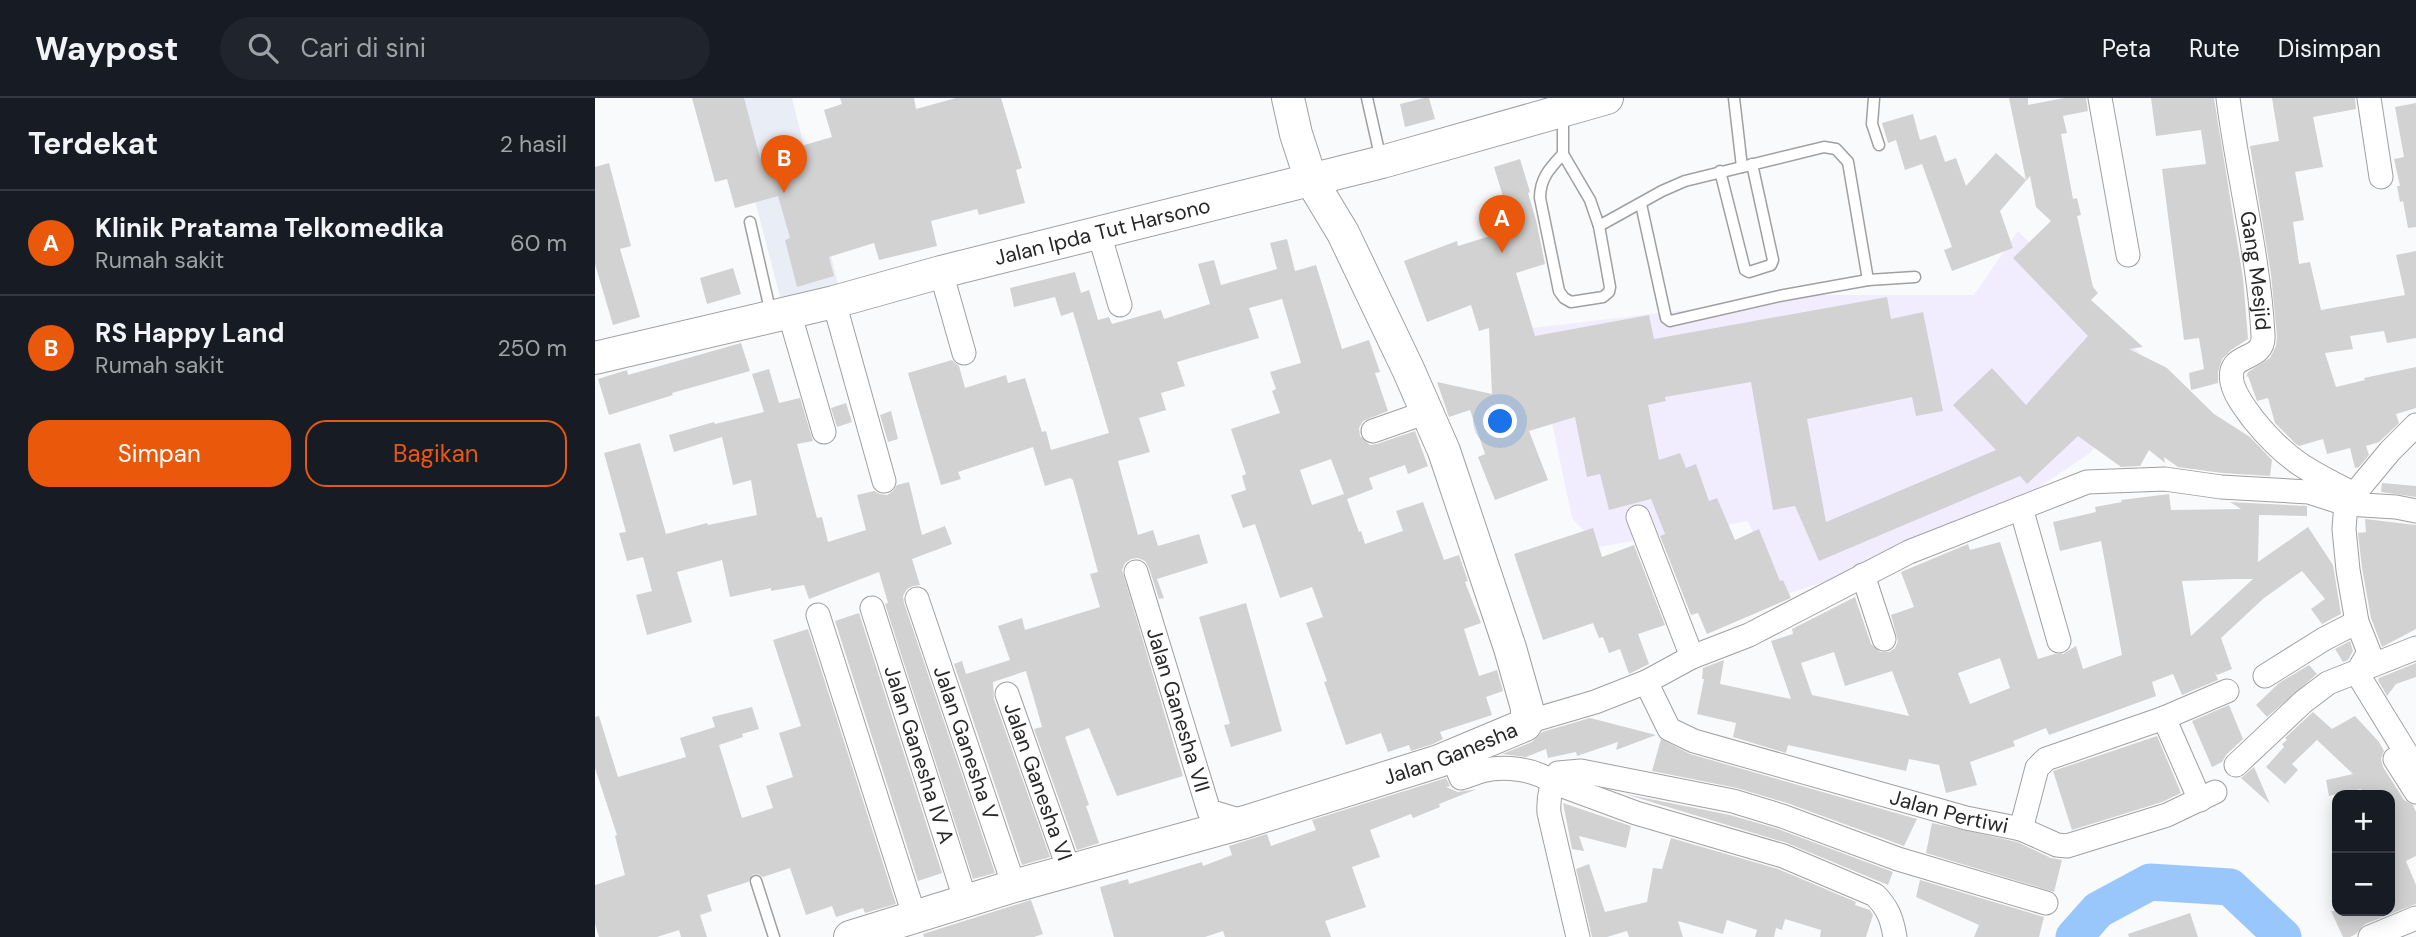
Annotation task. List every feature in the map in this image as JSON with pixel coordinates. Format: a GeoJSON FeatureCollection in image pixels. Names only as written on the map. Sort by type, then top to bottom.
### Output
{"type":"FeatureCollection","features":[{"type":"Feature","properties":{"kind":"street","name":"Jalan Ganesha"},"geometry":{"type":"LineString","coordinates":[[850,937],[1014,886],[1245,822],[1452,756],[1527,722],[1527,708],[1510,648],[1444,451],[1343,233],[1311,180],[1288,98]]}},
{"type":"Feature","properties":{"kind":"street","name":"Jalan Ipda Tut Harsono"},"geometry":{"type":"LineString","coordinates":[[595,358],[834,302],[941,272],[1382,162],[1563,105],[1607,98]]}},
{"type":"Feature","properties":{"kind":"street"},"geometry":{"type":"LineString","coordinates":[[2101,98],[2128,255]]}},
{"type":"Feature","properties":{"kind":"street","name":"Gang Mesjid"},"geometry":{"type":"LineString","coordinates":[[2228,98],[2257,279],[2263,335],[2259,351],[2238,361],[2234,366],[2232,382],[2244,407],[2280,450],[2350,499]]}},
{"type":"Feature","properties":{"kind":"street"},"geometry":{"type":"LineString","coordinates":[[2369,98],[2381,177]]}},
{"type":"Feature","properties":{"kind":"street"},"geometry":{"type":"LineString","coordinates":[[1099,233],[1120,305]]}},
{"type":"Feature","properties":{"kind":"street"},"geometry":{"type":"LineString","coordinates":[[941,272],[964,353]]}},
{"type":"Feature","properties":{"kind":"street"},"geometry":{"type":"LineString","coordinates":[[834,302],[884,481]]}},
{"type":"Feature","properties":{"kind":"street"},"geometry":{"type":"LineString","coordinates":[[780,314],[824,432]]}},
{"type":"Feature","properties":{"kind":"street"},"geometry":{"type":"LineString","coordinates":[[1373,431],[1427,412]]}},
{"type":"Feature","properties":{"kind":"street"},"geometry":{"type":"LineString","coordinates":[[2357,673],[2369,652],[2357,622],[2345,543],[2350,499],[2416,425]]}},
{"type":"Feature","properties":{"kind":"street"},"geometry":{"type":"LineString","coordinates":[[1527,722],[1595,702],[1646,682],[1692,657],[1749,635],[1909,552],[2087,482],[2165,479],[2221,487],[2309,492],[2416,511]]}},
{"type":"Feature","properties":{"kind":"street"},"geometry":{"type":"LineString","coordinates":[[2021,508],[2059,641]]}},
{"type":"Feature","properties":{"kind":"street"},"geometry":{"type":"LineString","coordinates":[[1638,517],[1692,657]]}},
{"type":"Feature","properties":{"kind":"street","name":"Jalan Ganesha VII"},"geometry":{"type":"LineString","coordinates":[[1136,572],[1209,811],[1245,822]]}},
{"type":"Feature","properties":{"kind":"street"},"geometry":{"type":"LineString","coordinates":[[1863,575],[1884,639]]}},
{"type":"Feature","properties":{"kind":"street","name":"Jalan Ganesha V"},"geometry":{"type":"LineString","coordinates":[[917,599],[1014,886]]}},
{"type":"Feature","properties":{"kind":"street","name":"Jalan Ganesha IV A"},"geometry":{"type":"LineString","coordinates":[[872,608],[966,902]]}},
{"type":"Feature","properties":{"kind":"street"},"geometry":{"type":"LineString","coordinates":[[818,615],[915,918]]}},
{"type":"Feature","properties":{"kind":"street"},"geometry":{"type":"LineString","coordinates":[[2265,676],[2357,622]]}},
{"type":"Feature","properties":{"kind":"street"},"geometry":{"type":"LineString","coordinates":[[2236,765],[2328,683],[2416,648]]}},
{"type":"Feature","properties":{"kind":"street"},"geometry":{"type":"LineString","coordinates":[[2357,673],[2416,769]]}},
{"type":"Feature","properties":{"kind":"street","name":"Jalan Pertiwi"},"geometry":{"type":"LineString","coordinates":[[1646,682],[1669,730],[1694,741],[1966,818],[2021,829],[2037,768],[2046,759],[2164,718],[2227,691]]}},
{"type":"Feature","properties":{"kind":"street","name":"Jalan Ganesha VI"},"geometry":{"type":"LineString","coordinates":[[1007,694],[1069,870]]}},
{"type":"Feature","properties":{"kind":"street"},"geometry":{"type":"LineString","coordinates":[[2021,829],[2057,845],[2067,846],[2168,814],[2207,796],[2164,718]]}},
{"type":"Feature","properties":{"kind":"street"},"geometry":{"type":"LineString","coordinates":[[1452,756],[1461,778],[1497,769],[1542,774],[1552,782],[1636,813],[1783,856],[1875,895],[1892,918],[1895,937]]}},
{"type":"Feature","properties":{"kind":"street"},"geometry":{"type":"LineString","coordinates":[[2393,756],[2416,792]]}},
{"type":"Feature","properties":{"kind":"street"},"geometry":{"type":"LineString","coordinates":[[1578,937],[1548,800],[1552,782],[1558,773],[1581,771],[1733,802],[1782,816],[1898,859],[2046,903]]}},
{"type":"Feature","properties":{"kind":"street"},"geometry":{"type":"LineString","coordinates":[[2370,937],[2416,918]]}},
{"type":"Feature","properties":{"kind":"lane"},"geometry":{"type":"LineString","coordinates":[[1367,98],[1382,162]]}},
{"type":"Feature","properties":{"kind":"lane"},"geometry":{"type":"LineString","coordinates":[[1720,171],[1745,270],[1749,272],[1771,265],[1773,260],[1747,166],[1734,98]]}},
{"type":"Feature","properties":{"kind":"lane"},"geometry":{"type":"LineString","coordinates":[[1874,98],[1872,124],[1879,145]]}},
{"type":"Feature","properties":{"kind":"lane"},"geometry":{"type":"LineString","coordinates":[[1563,105],[1563,154],[1583,187],[1599,226],[1610,287],[1603,297],[1567,300],[1559,291],[1540,198],[1542,178],[1563,154]]}},
{"type":"Feature","properties":{"kind":"lane"},"geometry":{"type":"LineString","coordinates":[[1599,226],[1685,181],[1824,147],[1836,149],[1848,162],[1868,279]]}},
{"type":"Feature","properties":{"kind":"lane"},"geometry":{"type":"LineString","coordinates":[[1641,204],[1668,321],[1868,279],[1915,277]]}},
{"type":"Feature","properties":{"kind":"lane"},"geometry":{"type":"LineString","coordinates":[[750,222],[780,314]]}},
{"type":"Feature","properties":{"kind":"lane"},"geometry":{"type":"LineString","coordinates":[[756,881],[773,937]]}},
{"type":"Feature","properties":{"kind":"shaded area"},"geometry":{"type":"Polygon","coordinates":[[[728,98],[792,98],[839,288],[782,304],[728,98]]]}},
{"type":"Feature","properties":{"kind":"shaded area"},"geometry":{"type":"Polygon","coordinates":[[[2018,231],[2161,375],[2090,453],[1971,533],[1781,596],[1748,521],[1599,547],[1572,518],[1532,328],[1814,295],[1974,295],[2018,231]]]}},
{"type":"Feature","properties":{"kind":"building"},"geometry":{"type":"Polygon","coordinates":[[[692,98],[744,98],[760,158],[832,137],[824,110],[842,104],[840,98],[914,98],[916,109],[956,98],[1001,98],[1022,168],[1016,170],[1025,203],[979,215],[977,209],[931,221],[937,246],[879,260],[874,243],[829,257],[834,276],[797,287],[785,240],[790,238],[778,196],[735,208],[727,179],[715,182],[692,98]]]}},
{"type":"Feature","properties":{"kind":"building"},"geometry":{"type":"Polygon","coordinates":[[[1429,98],[1435,119],[1405,127],[1400,104],[1429,98]]]}},
{"type":"Feature","properties":{"kind":"building"},"geometry":{"type":"Polygon","coordinates":[[[2009,98],[2028,98],[2028,105],[2064,98],[2086,98],[2088,111],[2063,116],[2067,133],[2061,134],[2073,199],[2077,198],[2081,215],[2077,216],[2093,287],[2098,293],[2091,300],[2143,347],[2129,349],[2167,368],[2214,414],[2250,437],[2272,460],[2270,476],[2178,467],[2164,457],[2165,463],[2149,450],[2140,466],[2121,467],[2078,436],[2027,484],[2020,476],[1819,561],[1795,506],[1773,510],[1751,382],[1665,397],[1666,401],[1648,405],[1659,460],[1680,453],[1686,468],[1696,464],[1709,501],[1717,498],[1735,540],[1759,529],[1780,581],[1783,580],[1791,598],[1707,634],[1698,613],[1691,615],[1660,536],[1665,534],[1651,499],[1609,510],[1600,474],[1587,477],[1575,417],[1529,431],[1548,480],[1495,500],[1478,457],[1485,454],[1470,410],[1449,417],[1437,382],[1492,394],[1489,328],[1479,331],[1471,305],[1427,322],[1404,261],[1457,241],[1458,246],[1513,229],[1494,167],[1520,159],[1545,264],[1516,273],[1535,336],[1649,315],[1654,339],[1887,297],[1891,319],[1923,312],[1943,411],[1916,416],[1912,397],[1807,419],[1826,522],[1996,450],[1953,405],[1992,368],[2026,405],[2088,336],[2013,258],[2051,221],[2036,207],[2030,176],[2000,211],[2013,248],[1952,271],[1944,250],[1952,247],[1922,164],[1905,170],[1896,140],[1888,143],[1882,123],[1913,114],[1920,140],[1936,135],[1945,162],[1956,158],[1966,186],[1996,153],[2026,180],[2009,98]]]}},
{"type":"Feature","properties":{"kind":"building"},"geometry":{"type":"Polygon","coordinates":[[[2151,98],[2214,98],[2243,278],[2248,339],[2222,359],[2218,383],[2191,390],[2189,373],[2204,369],[2199,338],[2184,340],[2162,169],[2206,164],[2201,130],[2156,136],[2151,98]]]}},
{"type":"Feature","properties":{"kind":"building"},"geometry":{"type":"Polygon","coordinates":[[[2272,98],[2355,98],[2356,109],[2313,117],[2323,167],[2295,172],[2304,220],[2293,222],[2299,264],[2310,262],[2321,310],[2405,295],[2396,255],[2416,251],[2416,338],[2387,343],[2384,331],[2350,336],[2353,349],[2325,353],[2336,387],[2416,367],[2416,408],[2396,414],[2399,423],[2379,442],[2366,446],[2369,455],[2355,468],[2350,448],[2327,454],[2323,439],[2299,446],[2296,444],[2275,423],[2268,398],[2257,401],[2248,376],[2246,377],[2248,372],[2270,358],[2277,337],[2271,274],[2250,146],[2279,141],[2272,98]]]}},
{"type":"Feature","properties":{"kind":"building"},"geometry":{"type":"Polygon","coordinates":[[[2416,103],[2416,227],[2408,228],[2403,201],[2400,202],[2397,186],[2400,186],[2394,159],[2404,157],[2395,107],[2416,103]]]}},
{"type":"Feature","properties":{"kind":"building"},"geometry":{"type":"Polygon","coordinates":[[[609,163],[631,246],[620,249],[640,317],[613,325],[595,264],[595,167],[609,163]]]}},
{"type":"Feature","properties":{"kind":"building"},"geometry":{"type":"Polygon","coordinates":[[[1287,239],[1295,271],[1316,265],[1342,349],[1369,340],[1380,372],[1375,373],[1388,411],[1363,421],[1359,428],[1360,436],[1370,445],[1415,431],[1428,466],[1408,474],[1405,465],[1369,478],[1373,489],[1347,499],[1365,544],[1403,531],[1396,511],[1423,502],[1444,560],[1459,555],[1468,581],[1465,582],[1481,623],[1464,629],[1479,676],[1497,670],[1503,691],[1486,697],[1492,715],[1440,732],[1443,739],[1433,744],[1411,751],[1409,745],[1388,752],[1381,733],[1346,745],[1306,623],[1323,617],[1312,587],[1280,598],[1255,524],[1243,528],[1231,495],[1246,490],[1242,476],[1246,474],[1231,429],[1280,413],[1272,391],[1276,389],[1270,372],[1301,363],[1282,299],[1249,308],[1259,338],[1177,362],[1185,386],[1161,393],[1166,410],[1139,418],[1150,452],[1118,461],[1138,535],[1153,530],[1158,546],[1199,534],[1208,563],[1157,579],[1164,598],[1159,599],[1145,561],[1131,559],[1125,563],[1122,570],[1183,776],[1117,796],[1089,728],[1065,737],[1099,843],[1077,850],[1034,729],[1042,727],[1026,671],[993,682],[994,699],[1050,857],[1022,865],[954,664],[962,661],[966,674],[1010,660],[998,626],[1022,618],[1025,630],[1100,607],[1090,574],[1098,572],[1073,480],[1070,478],[1045,486],[1033,447],[958,472],[961,479],[941,485],[908,373],[952,360],[959,366],[965,388],[1006,375],[1008,383],[1025,378],[1042,432],[1046,431],[1051,450],[1109,433],[1073,312],[1061,316],[1055,297],[1014,307],[1010,288],[1075,272],[1081,293],[1089,290],[1098,320],[1109,317],[1112,324],[1161,310],[1164,319],[1210,304],[1198,264],[1214,260],[1221,285],[1277,269],[1270,243],[1287,239]],[[1331,459],[1300,470],[1312,505],[1344,494],[1331,459]]]}},
{"type":"Feature","properties":{"kind":"building"},"geometry":{"type":"Polygon","coordinates":[[[733,268],[741,294],[707,304],[700,278],[733,268]]]}},
{"type":"Feature","properties":{"kind":"building"},"geometry":{"type":"Polygon","coordinates":[[[741,343],[750,371],[672,393],[673,395],[609,415],[598,379],[627,370],[628,375],[741,343]]]}},
{"type":"Feature","properties":{"kind":"building"},"geometry":{"type":"Polygon","coordinates":[[[769,369],[779,403],[800,398],[813,441],[797,444],[817,518],[822,517],[828,542],[866,530],[857,495],[874,491],[887,495],[897,485],[909,482],[922,535],[945,526],[952,544],[912,559],[920,585],[907,589],[903,596],[904,603],[995,873],[973,879],[885,604],[888,603],[879,572],[809,599],[804,585],[771,591],[771,588],[730,597],[722,560],[677,572],[692,622],[647,635],[636,595],[652,591],[643,557],[627,561],[619,533],[626,532],[604,453],[640,443],[666,534],[707,523],[708,525],[757,515],[751,480],[733,485],[722,437],[674,452],[669,435],[764,412],[752,374],[769,369]]]}},
{"type":"Feature","properties":{"kind":"building"},"geometry":{"type":"Polygon","coordinates":[[[846,403],[852,422],[837,427],[831,408],[846,403]]]}},
{"type":"Feature","properties":{"kind":"building"},"geometry":{"type":"Polygon","coordinates":[[[891,411],[898,439],[888,442],[880,415],[891,411]]]}},
{"type":"Feature","properties":{"kind":"building"},"geometry":{"type":"Polygon","coordinates":[[[2382,483],[2416,486],[2416,497],[2381,492],[2382,483]]]}},
{"type":"Feature","properties":{"kind":"building"},"geometry":{"type":"Polygon","coordinates":[[[2169,494],[2171,510],[2241,509],[2230,502],[2307,506],[2307,516],[2259,515],[2258,562],[2308,527],[2333,565],[2341,614],[2322,624],[2311,609],[2325,599],[2302,571],[2264,598],[2221,638],[2232,669],[2217,675],[2215,672],[2218,680],[2182,695],[2173,674],[2152,682],[2156,696],[2049,735],[2046,728],[2013,741],[2015,746],[1970,762],[1977,785],[1946,793],[1939,765],[1909,759],[1906,771],[1788,745],[1786,753],[1733,737],[1736,723],[1697,714],[1704,679],[1703,668],[1724,660],[1720,684],[1791,699],[1771,641],[1793,634],[1792,629],[1855,597],[1871,644],[1880,652],[1889,652],[1895,648],[1898,641],[1891,615],[1914,607],[1901,572],[1968,544],[1970,550],[2000,542],[2038,659],[2063,654],[2076,646],[2083,669],[2122,655],[2101,541],[2060,551],[2053,522],[2096,512],[2095,507],[2122,502],[2121,500],[2169,494]],[[2253,579],[2182,581],[2191,636],[2253,579]],[[1834,652],[1801,663],[1812,695],[1909,716],[1892,671],[1845,686],[1834,652]],[[2000,658],[1958,673],[1970,704],[2010,688],[2000,658]]]}},
{"type":"Feature","properties":{"kind":"building"},"geometry":{"type":"Polygon","coordinates":[[[2365,519],[2416,525],[2416,629],[2382,647],[2371,618],[2362,568],[2358,533],[2366,532],[2365,519]]]}},
{"type":"Feature","properties":{"kind":"building"},"geometry":{"type":"Polygon","coordinates":[[[1593,528],[1602,557],[1634,545],[1665,625],[1638,634],[1649,664],[1629,674],[1620,649],[1609,653],[1603,637],[1599,638],[1593,623],[1543,640],[1514,554],[1593,528]]]}},
{"type":"Feature","properties":{"kind":"building"},"geometry":{"type":"Polygon","coordinates":[[[1246,603],[1282,731],[1231,747],[1224,725],[1230,724],[1199,617],[1246,603]]]}},
{"type":"Feature","properties":{"kind":"building"},"geometry":{"type":"Polygon","coordinates":[[[859,613],[942,873],[918,881],[835,621],[859,613]]]}},
{"type":"Feature","properties":{"kind":"building"},"geometry":{"type":"Polygon","coordinates":[[[808,629],[896,904],[865,913],[863,908],[836,917],[832,906],[806,915],[790,868],[763,877],[753,874],[748,882],[707,895],[712,911],[700,915],[707,937],[681,937],[679,930],[657,937],[599,937],[595,924],[595,885],[625,875],[615,836],[617,835],[595,768],[595,717],[599,716],[618,777],[686,757],[680,738],[715,727],[712,717],[752,707],[759,729],[719,745],[742,818],[773,808],[766,786],[793,777],[779,733],[801,726],[773,640],[808,629]]]}},
{"type":"Feature","properties":{"kind":"building"},"geometry":{"type":"Polygon","coordinates":[[[2350,641],[2353,651],[2348,660],[2343,662],[2335,649],[2350,641]]]}},
{"type":"Feature","properties":{"kind":"building"},"geometry":{"type":"Polygon","coordinates":[[[2416,663],[2416,677],[2396,684],[2387,696],[2379,678],[2416,663]]]}},
{"type":"Feature","properties":{"kind":"building"},"geometry":{"type":"Polygon","coordinates":[[[2309,665],[2317,674],[2267,717],[2256,705],[2279,683],[2309,665]]]}},
{"type":"Feature","properties":{"kind":"building"},"geometry":{"type":"Polygon","coordinates":[[[2229,705],[2243,739],[2222,762],[2212,767],[2192,721],[2229,705]]]}},
{"type":"Feature","properties":{"kind":"building"},"geometry":{"type":"Polygon","coordinates":[[[2313,712],[2332,729],[2355,716],[2379,742],[2384,751],[2381,759],[2383,767],[2404,800],[2413,805],[2416,812],[2416,856],[2406,861],[2416,885],[2416,904],[2395,912],[2395,790],[2332,790],[2332,795],[2329,796],[2326,780],[2353,774],[2317,740],[2292,764],[2298,770],[2285,784],[2266,767],[2284,747],[2282,744],[2287,740],[2285,738],[2313,712]]]}},
{"type":"Feature","properties":{"kind":"building"},"geometry":{"type":"Polygon","coordinates":[[[1590,718],[1656,735],[1616,750],[1618,742],[1577,756],[1576,752],[1548,758],[1546,749],[1526,757],[1502,754],[1532,742],[1542,732],[1590,718]]]}},
{"type":"Feature","properties":{"kind":"building"},"geometry":{"type":"Polygon","coordinates":[[[2157,736],[2181,793],[2162,802],[2072,830],[2053,771],[2157,736]]]}},
{"type":"Feature","properties":{"kind":"building"},"geometry":{"type":"Polygon","coordinates":[[[1661,739],[1690,754],[1917,819],[1904,846],[1787,803],[1737,788],[1652,771],[1661,739]]]}},
{"type":"Feature","properties":{"kind":"building"},"geometry":{"type":"Polygon","coordinates":[[[2254,767],[2270,804],[2241,778],[2254,767]]]}},
{"type":"Feature","properties":{"kind":"building"},"geometry":{"type":"Polygon","coordinates":[[[1446,778],[1450,786],[1446,787],[1458,792],[1477,789],[1413,818],[1411,814],[1370,830],[1380,857],[1352,867],[1366,907],[1325,921],[1331,937],[1225,937],[1223,931],[1205,937],[1114,937],[1100,887],[1128,879],[1129,884],[1202,862],[1203,866],[1232,855],[1229,846],[1267,834],[1271,846],[1316,830],[1312,820],[1446,778]]]}},
{"type":"Feature","properties":{"kind":"building"},"geometry":{"type":"Polygon","coordinates":[[[1625,794],[1730,815],[1778,829],[1893,872],[1888,885],[1787,843],[1625,794]]]}},
{"type":"Feature","properties":{"kind":"building"},"geometry":{"type":"Polygon","coordinates":[[[1563,803],[1631,826],[1626,848],[1579,836],[1584,851],[1572,849],[1563,803]]]}},
{"type":"Feature","properties":{"kind":"building"},"geometry":{"type":"Polygon","coordinates":[[[1932,823],[2017,842],[2051,858],[2062,860],[2054,892],[1926,853],[1932,823]]]}},
{"type":"Feature","properties":{"kind":"building"},"geometry":{"type":"Polygon","coordinates":[[[1671,838],[1778,869],[1856,902],[1855,905],[1870,910],[1873,915],[1866,937],[1820,937],[1821,930],[1785,919],[1782,930],[1776,928],[1774,937],[1755,937],[1757,930],[1727,920],[1723,934],[1678,921],[1683,937],[1629,937],[1627,931],[1607,937],[1592,937],[1576,869],[1589,864],[1605,912],[1647,902],[1653,868],[1662,869],[1671,838]]]}},
{"type":"Feature","properties":{"kind":"building"},"geometry":{"type":"Polygon","coordinates":[[[1920,880],[2044,917],[2039,937],[1974,937],[1979,925],[1916,897],[1920,880]]]}},
{"type":"Feature","properties":{"kind":"building"},"geometry":{"type":"Polygon","coordinates":[[[1031,900],[1043,934],[1034,937],[924,937],[923,934],[1031,900]]]}},
{"type":"Feature","properties":{"kind":"building"},"geometry":{"type":"Polygon","coordinates":[[[2190,913],[2198,937],[2129,937],[2128,934],[2190,913]]]}},
{"type":"Feature","properties":{"kind":"building"},"geometry":{"type":"Polygon","coordinates":[[[2333,916],[2385,916],[2365,924],[2350,937],[2343,937],[2333,916]]]}},
{"type":"Feature","properties":{"kind":"waterway"},"geometry":{"type":"LineString","coordinates":[[2074,937],[2098,910],[2150,882],[2230,887],[2283,937]]}},
{"type":"Feature","properties":{"kind":"place","name":"RS Happy Land"},"geometry":{"type":"Point","coordinates":[784,193]}},
{"type":"Feature","properties":{"kind":"place","name":"Klinik Pratama Telkomedika"},"geometry":{"type":"Point","coordinates":[1502,253]}}]}
